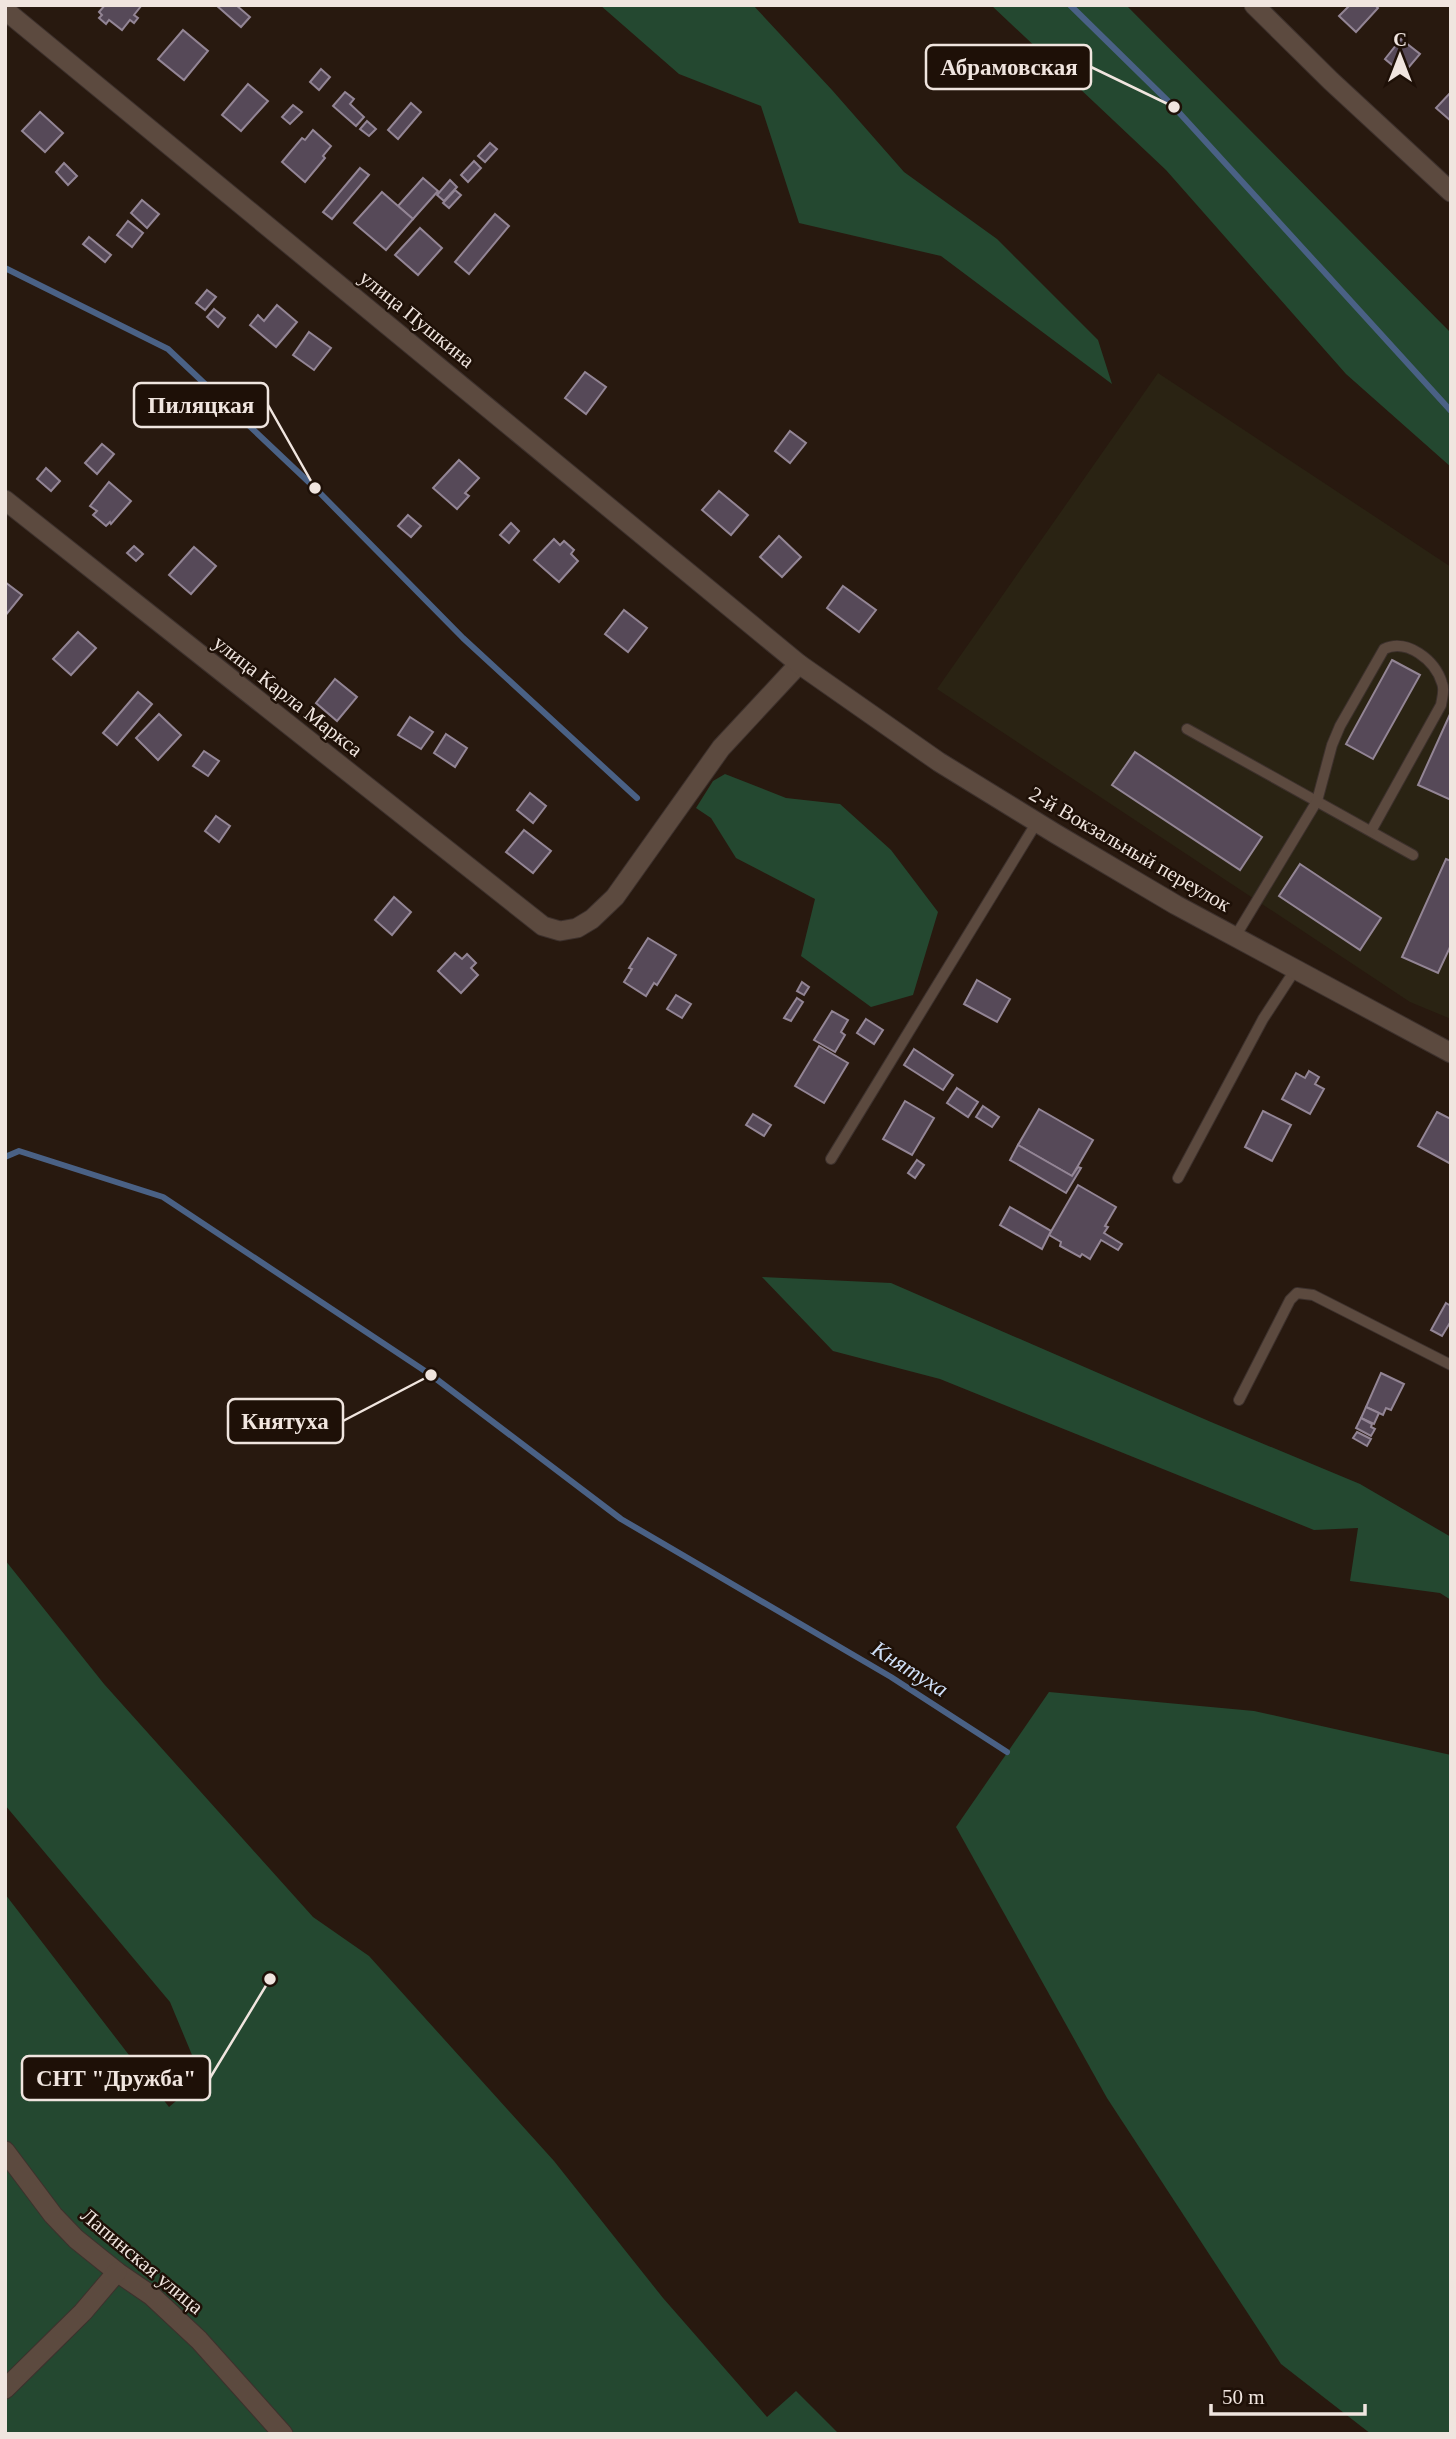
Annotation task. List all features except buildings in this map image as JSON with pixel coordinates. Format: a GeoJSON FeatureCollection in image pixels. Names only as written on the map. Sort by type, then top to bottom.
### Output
{"type":"FeatureCollection","features":[{"type":"Feature","properties":{"kind":"street"},"geometry":{"type":"LineString","coordinates":[[1254,5],[1331,81],[1451,192]]}},
{"type":"Feature","properties":{"kind":"street","name":"улица Пушкина"},"geometry":{"type":"LineString","coordinates":[[5,10],[799,664]]}},
{"type":"Feature","properties":{"kind":"street","name":"улица Карла Маркса"},"geometry":{"type":"LineString","coordinates":[[5,500],[543,926],[560,931],[577,928],[592,919],[615,897],[721,748],[799,664]]}},
{"type":"Feature","properties":{"kind":"street","name":"2-й Вокзальный переулок"},"geometry":{"type":"LineString","coordinates":[[799,664],[940,762],[1037,822],[1235,937],[1451,1053]]}},
{"type":"Feature","properties":{"kind":"street","name":"Лапинская улица"},"geometry":{"type":"LineString","coordinates":[[5,2151],[53,2215],[76,2239],[152,2296],[199,2340],[282,2434]]}},
{"type":"Feature","properties":{"kind":"street"},"geometry":{"type":"LineString","coordinates":[[5,2389],[83,2312],[117,2272]]}},
{"type":"Feature","properties":{"kind":"lane"},"geometry":{"type":"LineString","coordinates":[[1235,937],[1317,801],[1340,726],[1384,649],[1393,645],[1406,646],[1434,668],[1444,692],[1441,705],[1371,831]]}},
{"type":"Feature","properties":{"kind":"lane"},"geometry":{"type":"LineString","coordinates":[[1187,729],[1413,855]]}},
{"type":"Feature","properties":{"kind":"lane"},"geometry":{"type":"LineString","coordinates":[[831,1159],[1037,822]]}},
{"type":"Feature","properties":{"kind":"lane"},"geometry":{"type":"LineString","coordinates":[[1178,1178],[1263,1019],[1295,970]]}},
{"type":"Feature","properties":{"kind":"lane"},"geometry":{"type":"LineString","coordinates":[[1239,1400],[1290,1300],[1297,1293],[1313,1295],[1451,1365]]}},
{"type":"Feature","properties":{"kind":"shaded area"},"geometry":{"type":"Polygon","coordinates":[[[1158,373],[1451,567],[1451,1019],[1410,1002],[937,689],[1158,373]]]}},
{"type":"Feature","properties":{"kind":"green space"},"geometry":{"type":"Polygon","coordinates":[[[600,5],[753,5],[904,172],[997,239],[1098,340],[1112,384],[941,256],[799,223],[761,106],[679,74],[600,5]]]}},
{"type":"Feature","properties":{"kind":"green space"},"geometry":{"type":"Polygon","coordinates":[[[991,5],[1126,5],[1451,333],[1451,467],[1346,374],[1166,170],[991,5]]]}},
{"type":"Feature","properties":{"kind":"green space"},"geometry":{"type":"Polygon","coordinates":[[[725,774],[786,798],[840,804],[891,850],[938,912],[913,995],[871,1007],[801,956],[815,899],[736,858],[711,818],[696,808],[713,781],[725,774]]]}},
{"type":"Feature","properties":{"kind":"green space"},"geometry":{"type":"Polygon","coordinates":[[[762,1277],[891,1283],[1360,1484],[1451,1537],[1451,1600],[1440,1593],[1350,1581],[1358,1528],[1314,1530],[940,1379],[833,1351],[762,1277]]]}},
{"type":"Feature","properties":{"kind":"green space"},"geometry":{"type":"Polygon","coordinates":[[[5,1560],[104,1684],[313,1917],[369,1956],[554,2161],[663,2298],[767,2417],[796,2391],[839,2434],[5,2434],[5,1894],[169,2107],[202,2079],[170,2002],[5,1805],[5,1560]]]}},
{"type":"Feature","properties":{"kind":"green space"},"geometry":{"type":"Polygon","coordinates":[[[1049,1692],[1254,1711],[1451,1755],[1451,2434],[1371,2434],[1281,2364],[1107,2098],[956,1827],[1049,1692]]]}},
{"type":"Feature","properties":{"kind":"waterway"},"geometry":{"type":"LineString","coordinates":[[1070,5],[1174,107],[1451,411]]}},
{"type":"Feature","properties":{"kind":"waterway"},"geometry":{"type":"LineString","coordinates":[[5,268],[168,349],[315,488],[463,638],[637,798]]}},
{"type":"Feature","properties":{"kind":"waterway","name":"Княтуха"},"geometry":{"type":"LineString","coordinates":[[5,1157],[19,1151],[163,1197],[431,1375],[621,1519],[891,1677],[1007,1752]]}},
{"type":"Feature","properties":{"kind":"place","name":"Абрамовская"},"geometry":{"type":"Point","coordinates":[1174,107]}},
{"type":"Feature","properties":{"kind":"place","name":"Пиляцкая"},"geometry":{"type":"Point","coordinates":[315,488]}},
{"type":"Feature","properties":{"kind":"place","name":"Княтуха"},"geometry":{"type":"Point","coordinates":[431,1375]}},
{"type":"Feature","properties":{"kind":"place","name":"СНТ \"Дружба\""},"geometry":{"type":"Point","coordinates":[270,1979]}}]}
